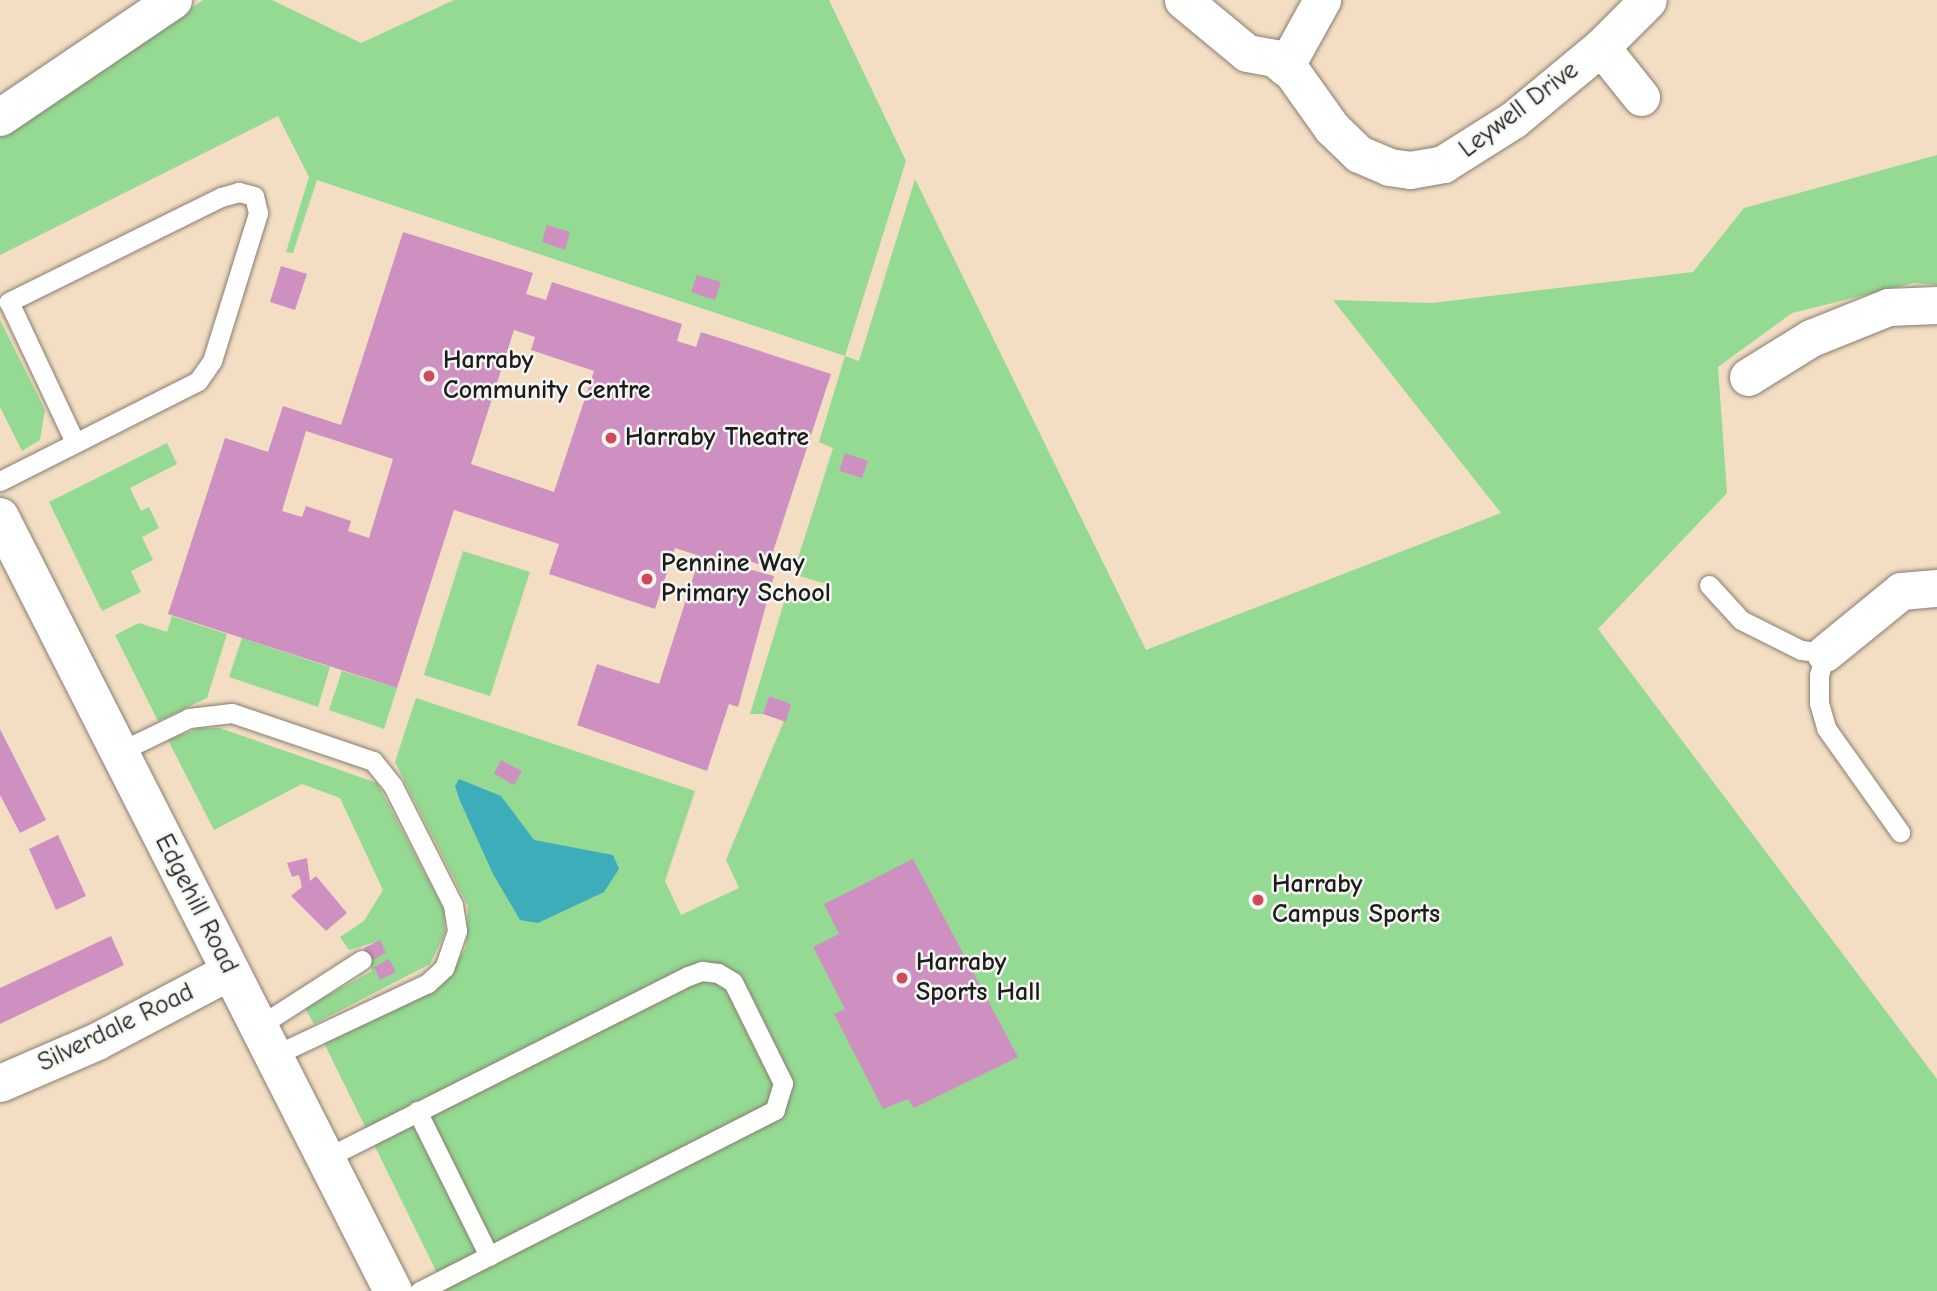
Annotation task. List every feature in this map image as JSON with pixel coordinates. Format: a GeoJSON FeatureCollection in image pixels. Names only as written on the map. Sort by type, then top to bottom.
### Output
{"type":"FeatureCollection","features":[{"type":"Feature","properties":{"kind":"street"},"geometry":{"type":"LineString","coordinates":[[0,117],[173,0]]}},
{"type":"Feature","properties":{"kind":"street","name":"Leywell Drive"},"geometry":{"type":"LineString","coordinates":[[1183,0],[1247,53],[1274,58],[1285,67],[1345,144],[1371,161],[1410,170],[1443,164],[1513,120],[1601,47],[1648,0]]}},
{"type":"Feature","properties":{"kind":"street"},"geometry":{"type":"LineString","coordinates":[[1285,67],[1322,0]]}},
{"type":"Feature","properties":{"kind":"street"},"geometry":{"type":"LineString","coordinates":[[1601,47],[1641,97]]}},
{"type":"Feature","properties":{"kind":"street"},"geometry":{"type":"LineString","coordinates":[[1748,377],[1811,338],[1875,312],[1937,305]]}},
{"type":"Feature","properties":{"kind":"street","name":"Edgehill Road"},"geometry":{"type":"LineString","coordinates":[[0,517],[393,1291]]}},
{"type":"Feature","properties":{"kind":"street"},"geometry":{"type":"LineString","coordinates":[[1825,653],[1901,591],[1937,588]]}},
{"type":"Feature","properties":{"kind":"street","name":"Silverdale Road"},"geometry":{"type":"LineString","coordinates":[[0,1083],[97,1041],[230,971]]}},
{"type":"Feature","properties":{"kind":"lane"},"geometry":{"type":"LineString","coordinates":[[0,481],[198,382],[212,361],[258,213],[254,196],[239,192],[221,197],[9,302],[75,442]]}},
{"type":"Feature","properties":{"kind":"lane"},"geometry":{"type":"LineString","coordinates":[[1709,585],[1741,620],[1801,650],[1825,653],[1819,675],[1819,703],[1826,728],[1900,832]]}},
{"type":"Feature","properties":{"kind":"lane"},"geometry":{"type":"LineString","coordinates":[[119,752],[189,718],[232,713],[354,752],[373,761],[393,786],[453,905],[457,932],[444,968],[428,983],[266,1041]]}},
{"type":"Feature","properties":{"kind":"lane"},"geometry":{"type":"LineString","coordinates":[[266,1041],[362,960]]}},
{"type":"Feature","properties":{"kind":"lane"},"geometry":{"type":"LineString","coordinates":[[326,1158],[702,971],[733,982],[783,1083],[775,1110],[419,1291]]}},
{"type":"Feature","properties":{"kind":"lane"},"geometry":{"type":"LineString","coordinates":[[417,1111],[489,1256]]}},
{"type":"Feature","properties":{"kind":"green space"},"geometry":{"type":"Polygon","coordinates":[[[203,0],[272,0],[361,43],[454,0],[829,0],[906,161],[845,356],[317,180],[293,253],[286,252],[309,177],[278,116],[0,255],[0,136],[203,0]]]}},
{"type":"Feature","properties":{"kind":"green space","name":"Harraby Campus Sports"},"geometry":{"type":"Polygon","coordinates":[[[1937,155],[1937,285],[1914,283],[1792,313],[1718,367],[1727,493],[1598,629],[1937,1079],[1937,1291],[446,1291],[324,1043],[440,986],[466,948],[468,906],[395,762],[416,698],[695,791],[665,881],[681,915],[739,888],[726,860],[791,704],[769,696],[763,714],[750,714],[789,586],[824,597],[829,585],[793,574],[833,448],[819,442],[845,356],[859,361],[915,179],[1146,650],[1501,513],[1333,300],[1432,303],[1693,272],[1744,208],[1937,155]]]}},
{"type":"Feature","properties":{"kind":"green space"},"geometry":{"type":"Polygon","coordinates":[[[0,320],[45,410],[40,440],[22,451],[0,407],[0,320]]]}},
{"type":"Feature","properties":{"kind":"green space"},"geometry":{"type":"Polygon","coordinates":[[[167,443],[177,464],[130,488],[141,511],[149,507],[159,528],[142,537],[153,560],[131,571],[141,592],[102,611],[49,502],[167,443]]]}},
{"type":"Feature","properties":{"kind":"green space"},"geometry":{"type":"Polygon","coordinates":[[[463,551],[530,572],[490,696],[424,675],[463,551]]]}},
{"type":"Feature","properties":{"kind":"green space"},"geometry":{"type":"Polygon","coordinates":[[[172,616],[227,634],[207,698],[158,721],[115,635],[139,623],[167,632],[172,616]]]}},
{"type":"Feature","properties":{"kind":"green space"},"geometry":{"type":"Polygon","coordinates":[[[242,638],[330,667],[318,707],[229,677],[242,638]]]}},
{"type":"Feature","properties":{"kind":"green space"},"geometry":{"type":"Polygon","coordinates":[[[342,671],[397,688],[384,729],[329,710],[342,671]]]}},
{"type":"Feature","properties":{"kind":"green space"},"geometry":{"type":"Polygon","coordinates":[[[200,728],[220,728],[377,783],[444,910],[445,933],[430,964],[314,1024],[305,1008],[372,971],[370,961],[380,941],[349,950],[340,937],[364,921],[383,890],[340,798],[302,784],[214,830],[168,740],[200,728]]]}},
{"type":"Feature","properties":{"kind":"water"},"geometry":{"type":"Polygon","coordinates":[[[459,779],[501,796],[534,840],[613,855],[619,869],[604,892],[538,923],[520,920],[493,874],[460,801],[455,786],[459,779]]]}},
{"type":"Feature","properties":{"kind":"building"},"geometry":{"type":"Polygon","coordinates":[[[547,225],[570,232],[565,250],[542,242],[547,225]]]}},
{"type":"Feature","properties":{"kind":"building"},"geometry":{"type":"Polygon","coordinates":[[[403,232],[533,273],[526,294],[546,300],[552,282],[682,324],[677,341],[696,347],[701,332],[831,374],[768,567],[733,556],[730,564],[774,576],[738,707],[729,704],[707,771],[577,725],[597,664],[659,684],[700,556],[675,548],[655,609],[549,574],[559,544],[454,510],[397,688],[168,614],[225,438],[268,452],[283,406],[341,425],[403,232]],[[514,330],[471,464],[554,492],[594,371],[531,350],[535,337],[514,330]],[[306,431],[282,511],[302,517],[306,506],[351,521],[348,531],[369,538],[393,459],[306,431]]]}},
{"type":"Feature","properties":{"kind":"building"},"geometry":{"type":"Polygon","coordinates":[[[281,266],[307,274],[295,310],[270,302],[281,266]]]}},
{"type":"Feature","properties":{"kind":"building"},"geometry":{"type":"Polygon","coordinates":[[[697,275],[721,282],[715,300],[691,292],[697,275]]]}},
{"type":"Feature","properties":{"kind":"building"},"geometry":{"type":"Polygon","coordinates":[[[845,453],[868,461],[862,478],[839,471],[845,453]]]}},
{"type":"Feature","properties":{"kind":"building"},"geometry":{"type":"Polygon","coordinates":[[[769,696],[791,704],[786,722],[763,714],[769,696]]]}},
{"type":"Feature","properties":{"kind":"building"},"geometry":{"type":"Polygon","coordinates":[[[0,729],[46,820],[20,833],[0,795],[0,729]]]}},
{"type":"Feature","properties":{"kind":"building"},"geometry":{"type":"Polygon","coordinates":[[[501,760],[522,771],[514,785],[494,774],[501,760]]]}},
{"type":"Feature","properties":{"kind":"building"},"geometry":{"type":"Polygon","coordinates":[[[58,835],[86,896],[56,910],[29,849],[58,835]]]}},
{"type":"Feature","properties":{"kind":"building"},"geometry":{"type":"Polygon","coordinates":[[[307,858],[310,881],[316,876],[347,913],[326,931],[291,896],[302,887],[299,875],[292,877],[287,863],[307,858]]]}},
{"type":"Feature","properties":{"kind":"building","name":"Harraby Sports Hall"},"geometry":{"type":"Polygon","coordinates":[[[913,859],[1018,1057],[914,1108],[908,1099],[883,1109],[834,1014],[845,1009],[813,947],[839,934],[824,904],[913,859]]]}},
{"type":"Feature","properties":{"kind":"building"},"geometry":{"type":"Polygon","coordinates":[[[111,936],[124,965],[0,1024],[0,988],[111,936]]]}},
{"type":"Feature","properties":{"kind":"building"},"geometry":{"type":"Polygon","coordinates":[[[380,940],[386,953],[370,961],[364,948],[380,940]]]}},
{"type":"Feature","properties":{"kind":"building"},"geometry":{"type":"Polygon","coordinates":[[[389,959],[396,972],[380,980],[374,967],[389,959]]]}},
{"type":"Feature","properties":{"kind":"place","name":"Harraby Community Centre"},"geometry":{"type":"Point","coordinates":[429,376]}},
{"type":"Feature","properties":{"kind":"place","name":"Harraby Theatre"},"geometry":{"type":"Point","coordinates":[611,438]}},
{"type":"Feature","properties":{"kind":"place","name":"Pennine Way Primary School"},"geometry":{"type":"Point","coordinates":[647,579]}},
{"type":"Feature","properties":{"kind":"place","name":"Harraby Campus Sports"},"geometry":{"type":"Point","coordinates":[1258,900]}},
{"type":"Feature","properties":{"kind":"place","name":"Harraby Sports Hall"},"geometry":{"type":"Point","coordinates":[902,978]}}]}
